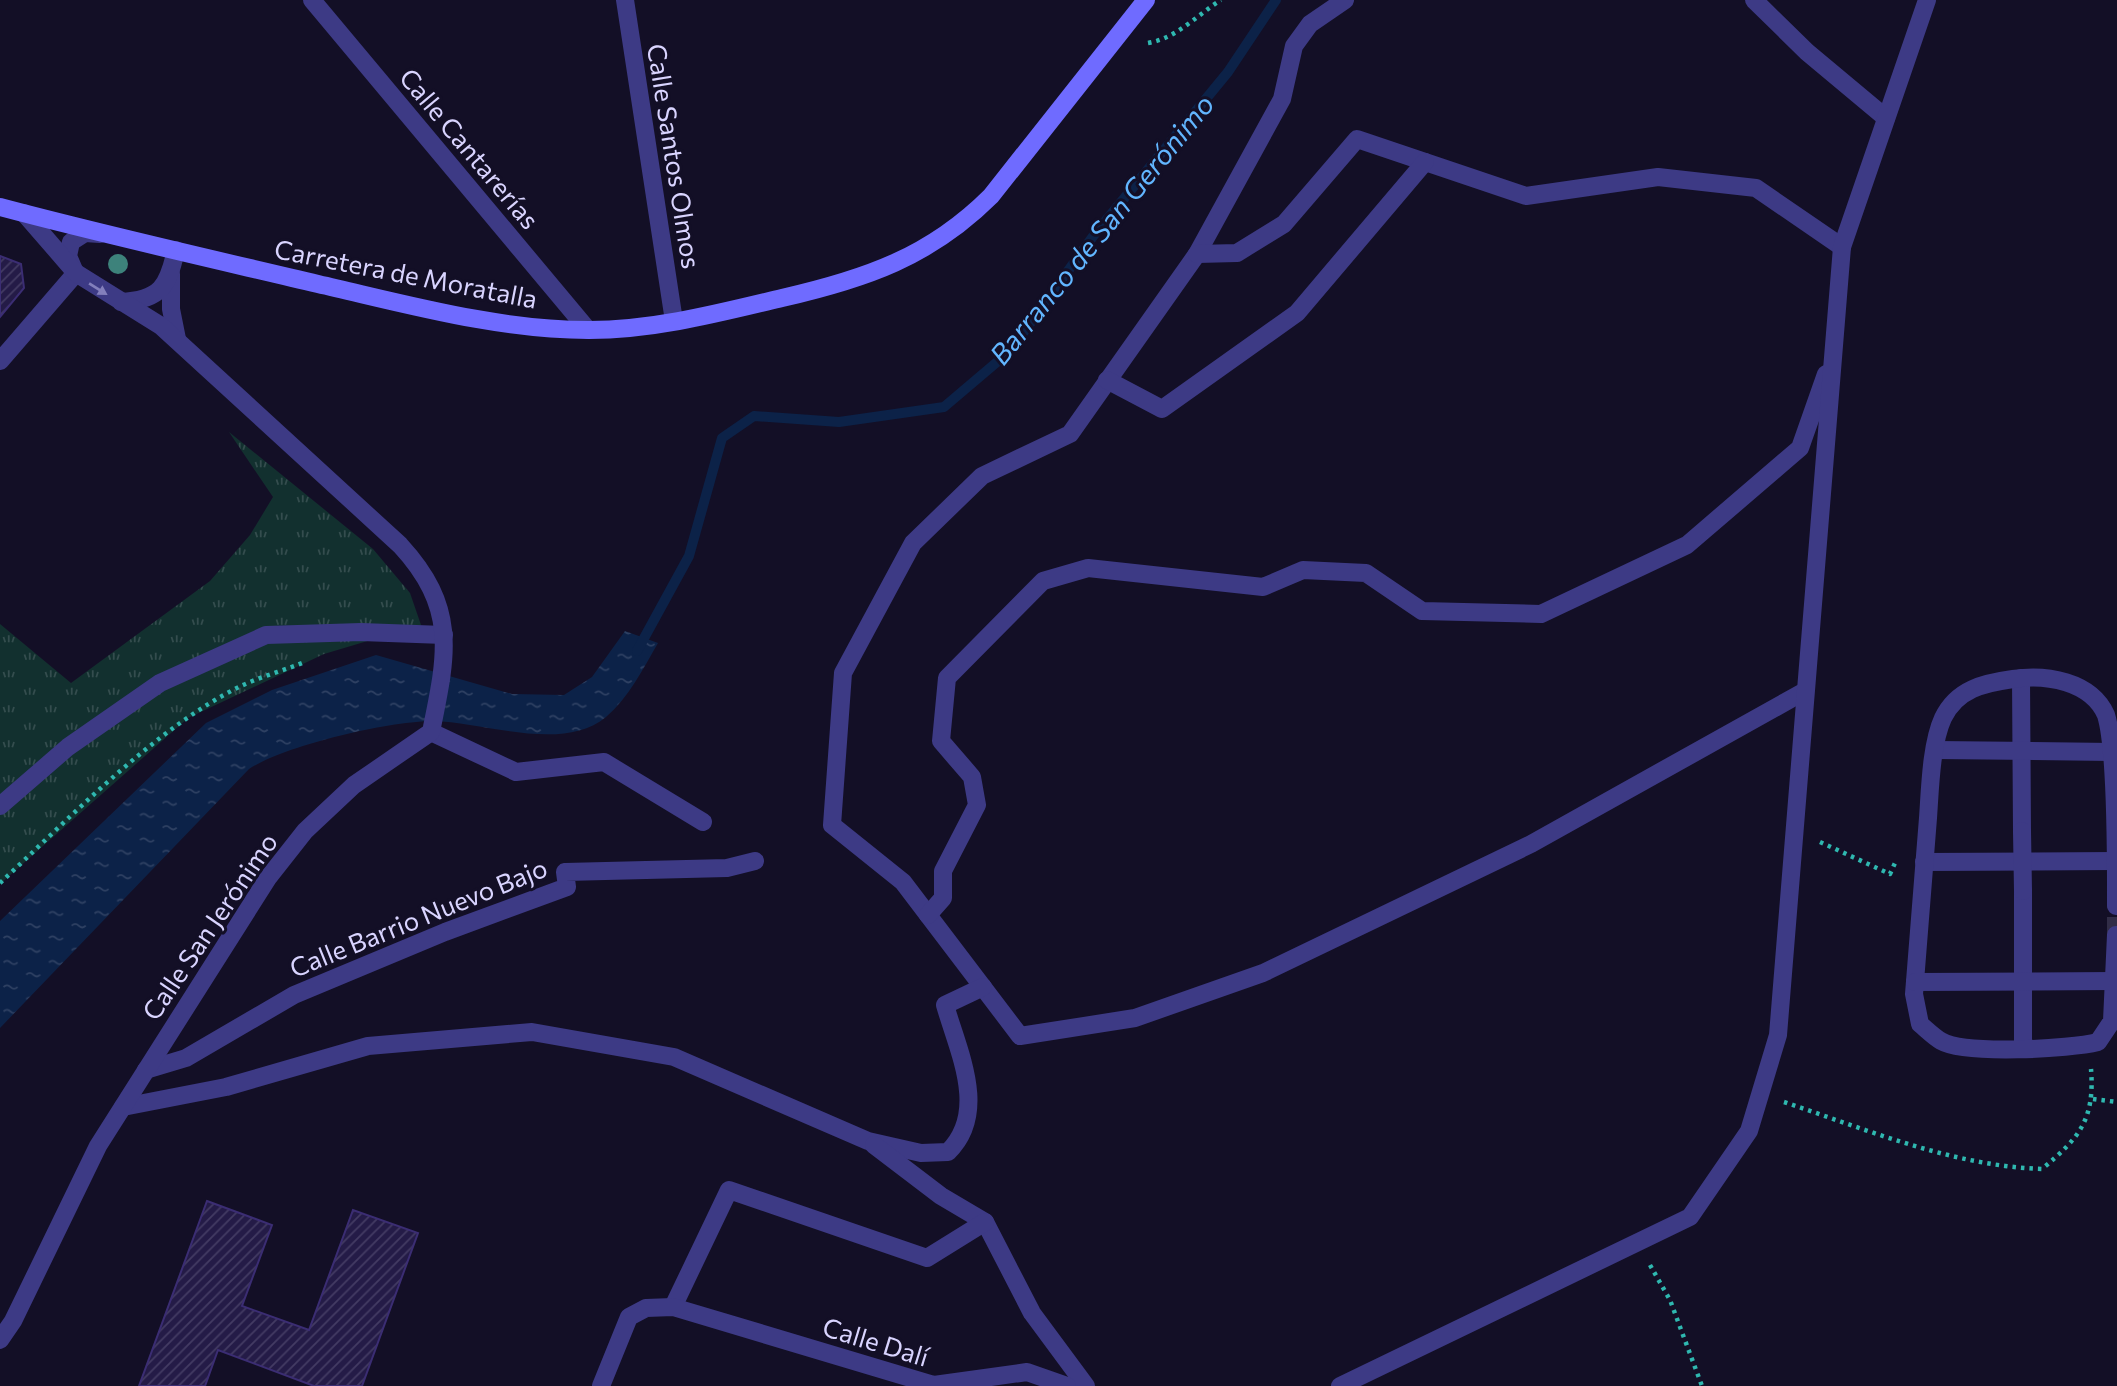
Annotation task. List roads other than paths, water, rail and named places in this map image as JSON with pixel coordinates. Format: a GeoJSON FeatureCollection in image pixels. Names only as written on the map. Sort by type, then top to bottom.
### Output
{"type":"FeatureCollection","features":[{"type":"Feature","properties":{"kind":"main road","name":"Carretera de Moratalla"},"geometry":{"type":"LineString","coordinates":[[0,206],[110,235],[454,314],[588,330],[674,321],[841,284],[886,268],[952,231],[991,196],[1146,0]]}},
{"type":"Feature","properties":{"kind":"street","name":"Calle Cantarerías"},"geometry":{"type":"LineString","coordinates":[[312,0],[588,330]]}},
{"type":"Feature","properties":{"kind":"street","name":"Calle Santos Olmos"},"geometry":{"type":"LineString","coordinates":[[625,0],[674,321]]}},
{"type":"Feature","properties":{"kind":"street"},"geometry":{"type":"LineString","coordinates":[[1345,0],[1310,24],[1294,47],[1282,99],[1198,254],[1070,434],[982,476],[913,543],[843,673],[832,825],[903,882],[1020,1036],[1135,1018],[1263,974],[1531,844],[1805,691]]}},
{"type":"Feature","properties":{"kind":"street"},"geometry":{"type":"LineString","coordinates":[[1754,0],[1807,52],[1886,118]]}},
{"type":"Feature","properties":{"kind":"street"},"geometry":{"type":"LineString","coordinates":[[1340,1386],[1690,1217],[1749,1131],[1778,1035],[1842,247],[1927,0]]}},
{"type":"Feature","properties":{"kind":"street"},"geometry":{"type":"LineString","coordinates":[[1198,254],[1237,253],[1284,224],[1357,139],[1526,196],[1658,177],[1756,188],[1842,247]]}},
{"type":"Feature","properties":{"kind":"street"},"geometry":{"type":"LineString","coordinates":[[1107,380],[1162,409],[1297,313],[1425,162]]}},
{"type":"Feature","properties":{"kind":"street"},"geometry":{"type":"LineString","coordinates":[[24,213],[76,273],[121,302],[144,313],[177,340],[413,559],[436,594],[444,635],[442,674],[432,727],[516,772],[604,762],[703,822]]}},
{"type":"Feature","properties":{"kind":"street"},"geometry":{"type":"LineString","coordinates":[[76,273],[68,256],[68,247],[74,237],[85,233],[110,235]]}},
{"type":"Feature","properties":{"kind":"street"},"geometry":{"type":"LineString","coordinates":[[176,250],[171,272],[171,309],[177,340]]}},
{"type":"Feature","properties":{"kind":"street"},"geometry":{"type":"LineString","coordinates":[[121,302],[136,302],[159,293],[171,272]]}},
{"type":"Feature","properties":{"kind":"street"},"geometry":{"type":"LineString","coordinates":[[0,361],[76,273]]}},
{"type":"Feature","properties":{"kind":"street"},"geometry":{"type":"LineString","coordinates":[[928,915],[943,898],[943,871],[977,805],[972,777],[941,741],[947,678],[1043,581],[1088,568],[1263,587],[1303,570],[1366,573],[1422,611],[1541,614],[1687,545],[1800,448],[1834,351]]}},
{"type":"Feature","properties":{"kind":"street"},"geometry":{"type":"LineString","coordinates":[[0,806],[68,747],[160,683],[266,635],[361,632],[444,635]]}},
{"type":"Feature","properties":{"kind":"street"},"geometry":{"type":"LineString","coordinates":[[2021,678],[2023,1048]]}},
{"type":"Feature","properties":{"kind":"street"},"geometry":{"type":"LineString","coordinates":[[2116,906],[2113,752],[2106,714],[2090,693],[2069,682],[2021,678],[1984,683],[1957,697],[1942,720],[1936,750],[1915,982],[1920,1024],[1943,1042],[1976,1048],[2076,1048],[2098,1042],[2112,1021],[2116,935]]}},
{"type":"Feature","properties":{"kind":"street","name":"Calle San Jerónimo"},"geometry":{"type":"LineString","coordinates":[[0,1340],[6,1315],[98,1146],[268,878],[305,831],[354,785],[432,727]]}},
{"type":"Feature","properties":{"kind":"street"},"geometry":{"type":"LineString","coordinates":[[1936,750],[2113,752]]}},
{"type":"Feature","properties":{"kind":"street","name":"Calle Barrio Nuevo Bajo"},"geometry":{"type":"LineString","coordinates":[[146,1070],[186,1058],[294,995],[444,932],[567,887],[565,872],[727,868],[755,861]]}},
{"type":"Feature","properties":{"kind":"street"},"geometry":{"type":"LineString","coordinates":[[1924,862],[2116,861]]}},
{"type":"Feature","properties":{"kind":"street"},"geometry":{"type":"LineString","coordinates":[[1915,982],[2115,981]]}},
{"type":"Feature","properties":{"kind":"street"},"geometry":{"type":"LineString","coordinates":[[122,1107],[226,1087],[368,1046],[532,1032],[674,1058],[868,1141],[921,1153],[948,1152],[960,1140],[970,1115],[968,1084],[945,1005],[983,987]]}},
{"type":"Feature","properties":{"kind":"street"},"geometry":{"type":"LineString","coordinates":[[868,1141],[941,1196],[985,1222],[1032,1313],[1086,1386]]}},
{"type":"Feature","properties":{"kind":"street"},"geometry":{"type":"LineString","coordinates":[[601,1386],[629,1317],[646,1308],[673,1307],[729,1190],[927,1258],[985,1222]]}},
{"type":"Feature","properties":{"kind":"street","name":"Calle Dalí"},"geometry":{"type":"LineString","coordinates":[[673,1307],[934,1385],[1027,1372],[1067,1386]]}},
{"type":"Feature","properties":{"kind":"water"},"geometry":{"type":"Polygon","coordinates":[[[625,631],[658,643],[622,701],[606,717],[588,728],[568,733],[546,734],[434,721],[415,722],[365,730],[312,743],[287,751],[249,769],[0,1028],[0,921],[206,723],[272,690],[376,655],[512,694],[564,695],[592,677],[625,631]]]}},
{"type":"Feature","properties":{"kind":"waterway","name":"Barranco de San Gerónimo"},"geometry":{"type":"LineString","coordinates":[[637,651],[689,556],[722,438],[754,416],[839,422],[944,407],[1010,351],[1094,235],[1228,72],[1276,0]]}},
{"type":"Feature","properties":{"kind":"tunnel"},"geometry":{"type":"LineString","coordinates":[[2116,906],[2116,935]]}}]}
